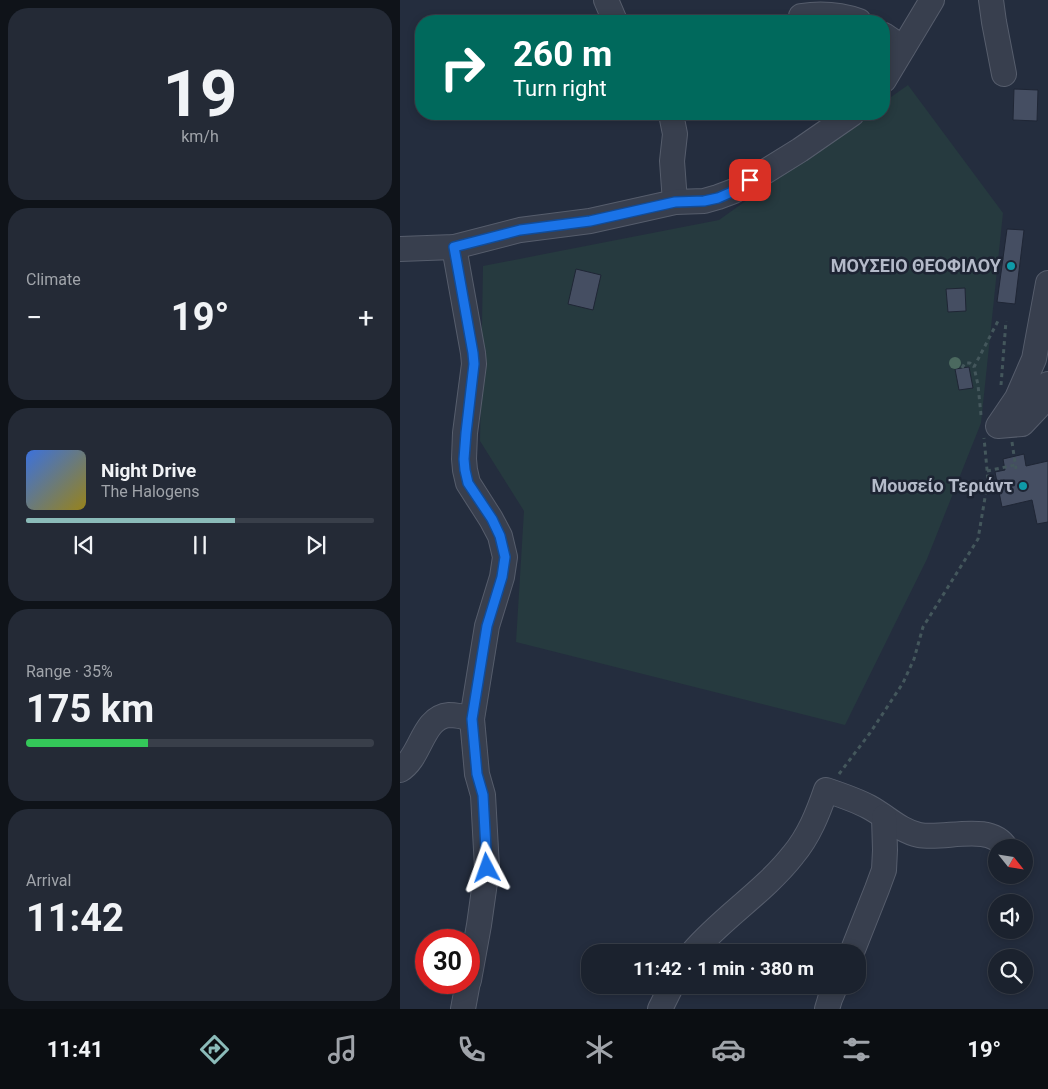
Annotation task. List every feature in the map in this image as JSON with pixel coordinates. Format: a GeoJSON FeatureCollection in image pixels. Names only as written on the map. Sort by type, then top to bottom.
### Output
{"type":"FeatureCollection","features":[{"type":"Feature","properties":{"kind":"street"},"geometry":{"type":"LineString","coordinates":[[606,0],[612,15]]}},
{"type":"Feature","properties":{"kind":"street"},"geometry":{"type":"LineString","coordinates":[[890,70],[932,0]]}},
{"type":"Feature","properties":{"kind":"street"},"geometry":{"type":"LineString","coordinates":[[991,0],[1004,74]]}},
{"type":"Feature","properties":{"kind":"street"},"geometry":{"type":"LineString","coordinates":[[812,15],[837,15]]}},
{"type":"Feature","properties":{"kind":"street"},"geometry":{"type":"LineString","coordinates":[[890,39],[903,48]]}},
{"type":"Feature","properties":{"kind":"street"},"geometry":{"type":"LineString","coordinates":[[673,120],[675,134],[672,161],[675,202]]}},
{"type":"Feature","properties":{"kind":"street"},"geometry":{"type":"LineString","coordinates":[[400,249],[454,247],[520,230],[590,221],[675,202],[704,201],[718,198],[734,191],[800,150],[843,120]]}},
{"type":"Feature","properties":{"kind":"street"},"geometry":{"type":"LineString","coordinates":[[454,247],[473,358],[464,459],[465,470],[468,483],[492,519],[500,536],[505,557],[502,577],[487,626],[472,719],[477,774],[483,795],[487,868],[478,929]]}},
{"type":"Feature","properties":{"kind":"street"},"geometry":{"type":"LineString","coordinates":[[1039,384],[1048,287]]}},
{"type":"Feature","properties":{"kind":"street"},"geometry":{"type":"LineString","coordinates":[[400,770],[410,760],[427,730],[437,718],[449,715],[472,719]]}},
{"type":"Feature","properties":{"kind":"street"},"geometry":{"type":"LineString","coordinates":[[701,944],[793,856],[808,835],[826,790],[867,806],[899,827],[918,835],[937,837],[972,833],[988,835],[998,839]]}},
{"type":"Feature","properties":{"kind":"street"},"geometry":{"type":"LineString","coordinates":[[855,944],[884,870],[884,817]]}},
{"type":"Feature","properties":{"kind":"street"},"geometry":{"type":"LineString","coordinates":[[463,1009],[466,994]]}},
{"type":"Feature","properties":{"kind":"street"},"geometry":{"type":"LineString","coordinates":[[660,1009],[668,994]]}},
{"type":"Feature","properties":{"kind":"street"},"geometry":{"type":"LineString","coordinates":[[827,1009],[832,994]]}},
{"type":"Feature","properties":{"kind":"path"},"geometry":{"type":"LineString","coordinates":[[974,366],[998,321]]}},
{"type":"Feature","properties":{"kind":"path"},"geometry":{"type":"LineString","coordinates":[[1000,388],[1006,321]]}},
{"type":"Feature","properties":{"kind":"path"},"geometry":{"type":"LineString","coordinates":[[962,368],[965,363],[970,362],[974,366],[982,422]]}},
{"type":"Feature","properties":{"kind":"path"},"geometry":{"type":"LineString","coordinates":[[826,790],[870,733],[903,683],[914,659],[923,627],[978,539],[988,480],[983,431]]}},
{"type":"Feature","properties":{"kind":"path"},"geometry":{"type":"LineString","coordinates":[[987,471],[1015,467],[1012,445]]}},
{"type":"Feature","properties":{"kind":"green space"},"geometry":{"type":"Polygon","coordinates":[[[908,85],[1003,213],[981,423],[927,559],[845,725],[516,642],[524,511],[480,441],[483,266],[719,220],[860,120],[890,120],[890,98],[908,85]]]}},
{"type":"Feature","properties":{"kind":"building"},"geometry":{"type":"Polygon","coordinates":[[[1014,89],[1038,90],[1037,121],[1013,120],[1014,89]]]}},
{"type":"Feature","properties":{"kind":"building","name":"ΜΟΥΣΕΙΟ ΘΕΟΦΙΛΟΥ"},"geometry":{"type":"Polygon","coordinates":[[[1007,229],[1024,230],[1015,304],[997,302],[1007,229]]]}},
{"type":"Feature","properties":{"kind":"building"},"geometry":{"type":"Polygon","coordinates":[[[576,269],[601,275],[593,310],[568,304],[576,269]]]}},
{"type":"Feature","properties":{"kind":"building"},"geometry":{"type":"Polygon","coordinates":[[[965,288],[966,311],[948,312],[946,289],[965,288]]]}},
{"type":"Feature","properties":{"kind":"building"},"geometry":{"type":"Polygon","coordinates":[[[969,367],[973,388],[959,390],[955,369],[969,367]]]}},
{"type":"Feature","properties":{"kind":"building","name":"Μουσείο Τεριάντ"},"geometry":{"type":"Polygon","coordinates":[[[1024,454],[1026,466],[1048,461],[1048,522],[1037,524],[1032,500],[1002,507],[995,472],[1005,470],[1003,459],[1024,454]]]}},
{"type":"Feature","properties":{"kind":"place","name":"ΜΟΥΣΕΙΟ ΘΕΟΦΙΛΟΥ"},"geometry":{"type":"Point","coordinates":[1011,266]}},
{"type":"Feature","properties":{"kind":"place","name":"Μουσείο Τεριάντ"},"geometry":{"type":"Point","coordinates":[1023,486]}},
{"type":"Feature","properties":{"kind":"route"},"geometry":{"type":"LineString","coordinates":[[487,868],[483,795],[477,774],[472,719],[487,626],[502,577],[505,557],[500,536],[492,519],[468,483],[465,470],[466,433],[474,364],[454,247],[520,230],[590,221],[675,202],[704,201],[718,198],[734,191],[750,180]]}}]}
